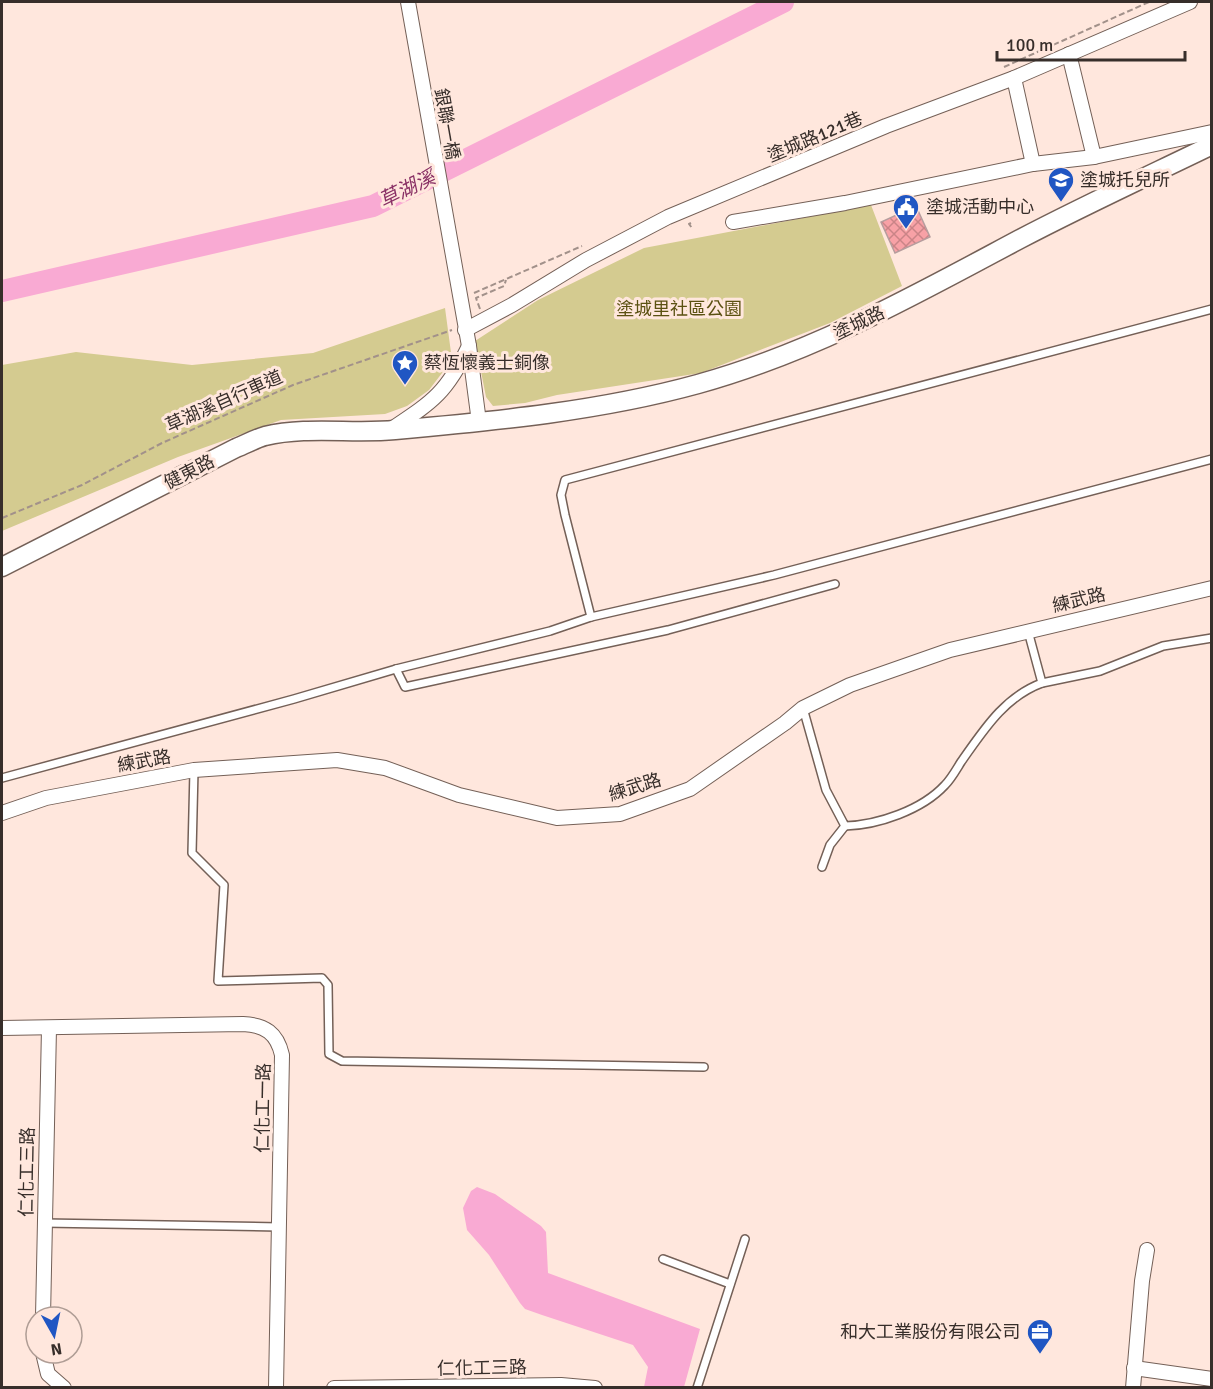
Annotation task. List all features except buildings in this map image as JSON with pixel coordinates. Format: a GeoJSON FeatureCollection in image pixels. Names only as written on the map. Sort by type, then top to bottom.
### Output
{"type":"FeatureCollection","features":[{"type":"Feature","properties":{"kind":"street","name":"銀聯一橋"},"geometry":{"type":"LineString","coordinates":[[408,2],[465,327]]}},
{"type":"Feature","properties":{"kind":"street","name":"塗城路121巷"},"geometry":{"type":"LineString","coordinates":[[465,327],[512,305],[586,260],[668,218],[886,126],[1014,78],[1190,2]]}},
{"type":"Feature","properties":{"kind":"street"},"geometry":{"type":"LineString","coordinates":[[1069,54],[1094,157]]}},
{"type":"Feature","properties":{"kind":"street"},"geometry":{"type":"LineString","coordinates":[[1014,78],[1033,164]]}},
{"type":"Feature","properties":{"kind":"street"},"geometry":{"type":"LineString","coordinates":[[733,222],[845,203],[1033,164],[1094,157],[1212,132]]}},
{"type":"Feature","properties":{"kind":"street","name":"塗城路"},"geometry":{"type":"LineString","coordinates":[[479,422],[563,411],[698,384],[828,339],[900,304],[1033,233],[1212,145]]}},
{"type":"Feature","properties":{"kind":"street"},"geometry":{"type":"LineString","coordinates":[[465,327],[479,422]]}},
{"type":"Feature","properties":{"kind":"street"},"geometry":{"type":"LineString","coordinates":[[390,430],[422,409],[443,391],[456,374],[469,346]]}},
{"type":"Feature","properties":{"kind":"street","name":"健東路"},"geometry":{"type":"LineString","coordinates":[[2,567],[236,448],[265,436],[314,431],[390,430],[479,422]]}},
{"type":"Feature","properties":{"kind":"street","name":"練武路"},"geometry":{"type":"LineString","coordinates":[[2,813],[46,798],[194,770],[338,760],[385,768],[459,795],[557,818],[620,814],[690,789],[786,723],[803,708],[850,685],[939,654],[1212,588]]}},
{"type":"Feature","properties":{"kind":"street","name":"仁化工一路"},"geometry":{"type":"LineString","coordinates":[[2,1028],[243,1024],[258,1025],[272,1035],[279,1044],[282,1055],[276,1388]]}},
{"type":"Feature","properties":{"kind":"street","name":"仁化工三路"},"geometry":{"type":"LineString","coordinates":[[43,1305],[49,1028]]}},
{"type":"Feature","properties":{"kind":"street"},"geometry":{"type":"LineString","coordinates":[[1133,1388],[1142,1281],[1147,1250]]}},
{"type":"Feature","properties":{"kind":"street"},"geometry":{"type":"LineString","coordinates":[[46,1365],[48,1374],[64,1388]]}},
{"type":"Feature","properties":{"kind":"street"},"geometry":{"type":"LineString","coordinates":[[1134,1368],[1212,1379]]}},
{"type":"Feature","properties":{"kind":"street","name":"仁化工三路"},"geometry":{"type":"LineString","coordinates":[[334,1388],[561,1385],[595,1388]]}},
{"type":"Feature","properties":{"kind":"lane"},"geometry":{"type":"LineString","coordinates":[[591,616],[561,495],[565,480],[1212,309]]}},
{"type":"Feature","properties":{"kind":"lane"},"geometry":{"type":"LineString","coordinates":[[2,778],[396,669],[550,631],[591,616],[774,575],[1212,459]]}},
{"type":"Feature","properties":{"kind":"lane"},"geometry":{"type":"LineString","coordinates":[[396,669],[405,687],[668,630],[835,584]]}},
{"type":"Feature","properties":{"kind":"lane"},"geometry":{"type":"LineString","coordinates":[[1028,631],[1042,683]]}},
{"type":"Feature","properties":{"kind":"lane"},"geometry":{"type":"LineString","coordinates":[[822,867],[830,845],[845,826],[875,824],[923,801],[945,785],[994,716],[1031,687],[1100,670],[1163,646],[1212,638]]}},
{"type":"Feature","properties":{"kind":"lane"},"geometry":{"type":"LineString","coordinates":[[803,708],[826,790],[845,826]]}},
{"type":"Feature","properties":{"kind":"lane"},"geometry":{"type":"LineString","coordinates":[[194,770],[192,853],[224,885],[218,981],[322,978],[328,985],[329,1054],[342,1060],[704,1067]]}},
{"type":"Feature","properties":{"kind":"lane"},"geometry":{"type":"LineString","coordinates":[[44,1224],[279,1227]]}},
{"type":"Feature","properties":{"kind":"lane"},"geometry":{"type":"LineString","coordinates":[[697,1388],[745,1239]]}},
{"type":"Feature","properties":{"kind":"lane"},"geometry":{"type":"LineString","coordinates":[[663,1259],[730,1284]]}},
{"type":"Feature","properties":{"kind":"path"},"geometry":{"type":"LineString","coordinates":[[481,312],[476,298],[504,286],[506,280]]}},
{"type":"Feature","properties":{"kind":"path","name":"草湖溪自行車道"},"geometry":{"type":"LineString","coordinates":[[2,518],[82,485],[162,443],[293,384],[465,327]]}},
{"type":"Feature","properties":{"kind":"green space","name":"塗城里社區公園"},"geometry":{"type":"Polygon","coordinates":[[[871,205],[902,286],[830,323],[701,373],[557,395],[525,403],[493,406],[486,397],[475,341],[538,300],[644,248],[871,205]]]}},
{"type":"Feature","properties":{"kind":"green space"},"geometry":{"type":"Polygon","coordinates":[[[445,308],[452,360],[429,390],[407,406],[385,414],[281,420],[178,457],[2,531],[2,365],[76,352],[192,365],[313,353],[445,308]]]}},
{"type":"Feature","properties":{"kind":"shaded area"},"geometry":{"type":"Polygon","coordinates":[[[477,1187],[495,1194],[541,1226],[546,1232],[548,1273],[700,1329],[684,1387],[644,1387],[648,1367],[633,1345],[525,1309],[489,1255],[467,1230],[463,1208],[471,1191],[477,1187]]]}},
{"type":"Feature","properties":{"kind":"waterway","name":"草湖溪"},"geometry":{"type":"LineString","coordinates":[[2,291],[373,206],[783,2]]}},
{"type":"Feature","properties":{"kind":"place","name":"塗城托兒所"},"geometry":{"type":"Point","coordinates":[1061,203]}},
{"type":"Feature","properties":{"kind":"place","name":"塗城活動中心"},"geometry":{"type":"Point","coordinates":[906,230]}},
{"type":"Feature","properties":{"kind":"place","name":"蔡恆懷義士銅像"},"geometry":{"type":"Point","coordinates":[405,386]}},
{"type":"Feature","properties":{"kind":"place","name":"和大工業股份有限公司"},"geometry":{"type":"Point","coordinates":[1040,1355]}}]}
